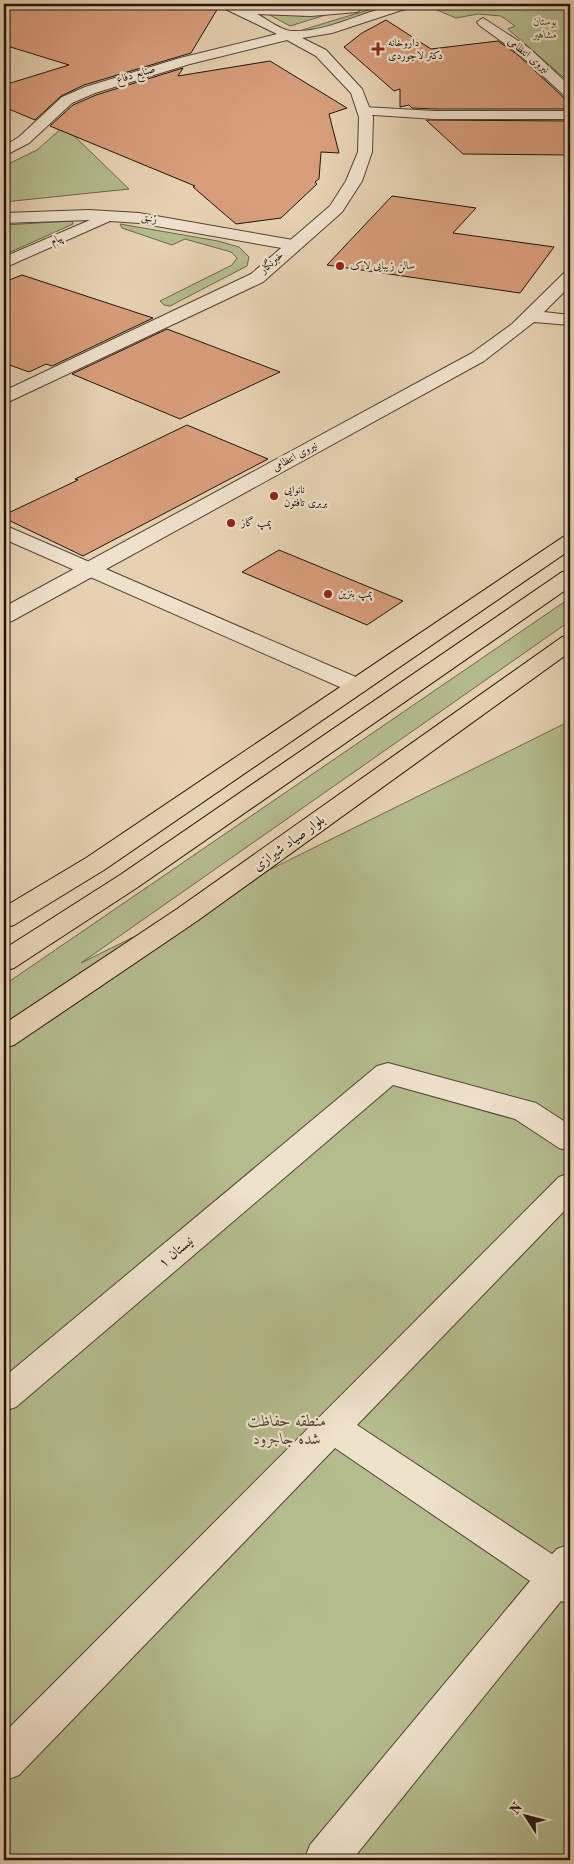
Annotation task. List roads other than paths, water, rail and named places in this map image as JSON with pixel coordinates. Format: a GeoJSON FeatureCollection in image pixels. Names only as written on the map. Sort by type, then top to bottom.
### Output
{"type":"FeatureCollection","features":[{"type":"Feature","properties":{"kind":"main road"},"geometry":{"type":"LineString","coordinates":[[4,919],[95,864],[570,542]]}},
{"type":"Feature","properties":{"kind":"main road"},"geometry":{"type":"LineString","coordinates":[[4,962],[129,882],[570,577]]}},
{"type":"Feature","properties":{"kind":"main road","name":"بلوار صیاد شیرازی"},"geometry":{"type":"LineString","coordinates":[[4,1038],[188,915],[570,642]]}},
{"type":"Feature","properties":{"kind":"street"},"geometry":{"type":"LineString","coordinates":[[221,4],[234,8],[311,12],[369,5]]}},
{"type":"Feature","properties":{"kind":"street"},"geometry":{"type":"LineString","coordinates":[[286,36],[328,30],[407,4]]}},
{"type":"Feature","properties":{"kind":"street"},"geometry":{"type":"LineString","coordinates":[[286,36],[305,25],[369,5]]}},
{"type":"Feature","properties":{"kind":"street"},"geometry":{"type":"LineString","coordinates":[[225,52],[240,40],[246,30],[246,19],[234,8]]}},
{"type":"Feature","properties":{"kind":"street","name":"خبرنگار"},"geometry":{"type":"LineString","coordinates":[[4,398],[257,278],[336,209],[354,181],[365,152],[366,117],[357,92],[325,57],[234,8]]}},
{"type":"Feature","properties":{"kind":"street","name":"نیروی انتظامی"},"geometry":{"type":"LineString","coordinates":[[483,22],[524,51],[570,93]]}},
{"type":"Feature","properties":{"kind":"street"},"geometry":{"type":"LineString","coordinates":[[325,57],[316,44],[328,30]]}},
{"type":"Feature","properties":{"kind":"street","name":"صنایع دفاع"},"geometry":{"type":"LineString","coordinates":[[4,152],[24,140],[56,108],[75,96],[142,72],[286,36]]}},
{"type":"Feature","properties":{"kind":"street"},"geometry":{"type":"LineString","coordinates":[[225,52],[281,49],[325,57]]}},
{"type":"Feature","properties":{"kind":"street"},"geometry":{"type":"LineString","coordinates":[[364,111],[435,114],[570,115]]}},
{"type":"Feature","properties":{"kind":"street","name":"زنبق"},"geometry":{"type":"LineString","coordinates":[[4,218],[111,216],[190,225],[293,245]]}},
{"type":"Feature","properties":{"kind":"street","name":"پیام"},"geometry":{"type":"LineString","coordinates":[[4,263],[111,216]]}},
{"type":"Feature","properties":{"kind":"street","name":"نیروی انتظامی"},"geometry":{"type":"LineString","coordinates":[[4,616],[478,357],[531,316],[570,277]]}},
{"type":"Feature","properties":{"kind":"street"},"geometry":{"type":"LineString","coordinates":[[531,316],[570,320]]}},
{"type":"Feature","properties":{"kind":"street"},"geometry":{"type":"LineString","coordinates":[[4,531],[357,686]]}},
{"type":"Feature","properties":{"kind":"street","name":"نیستان ۱"},"geometry":{"type":"LineString","coordinates":[[4,1397],[388,1073],[525,1111],[570,1140]]}},
{"type":"Feature","properties":{"kind":"street"},"geometry":{"type":"LineString","coordinates":[[4,1760],[570,1185]]}},
{"type":"Feature","properties":{"kind":"street"},"geometry":{"type":"LineString","coordinates":[[324,1860],[566,1575],[332,1427]]}},
{"type":"Feature","properties":{"kind":"place","name":"داروخانه دکتر لاجوردی"},"geometry":{"type":"Point","coordinates":[378,49]}},
{"type":"Feature","properties":{"kind":"place","name":"سالن زیبایی لاک"},"geometry":{"type":"Point","coordinates":[340,266]}},
{"type":"Feature","properties":{"kind":"place","name":"نانوایی بربری تافتون"},"geometry":{"type":"Point","coordinates":[274,496]}},
{"type":"Feature","properties":{"kind":"place","name":"پمپ گاز"},"geometry":{"type":"Point","coordinates":[231,523]}},
{"type":"Feature","properties":{"kind":"place","name":"پمپ بنزین"},"geometry":{"type":"Point","coordinates":[328,594]}},
{"type":"Feature","properties":{"kind":"park label","name":"بوستان مشاهیر"},"geometry":{"type":"Point","coordinates":[545,28]}},
{"type":"Feature","properties":{"kind":"park label","name":"منطقه حفاظت شده جاجرود"},"geometry":{"type":"Point","coordinates":[287,1431]}}]}
